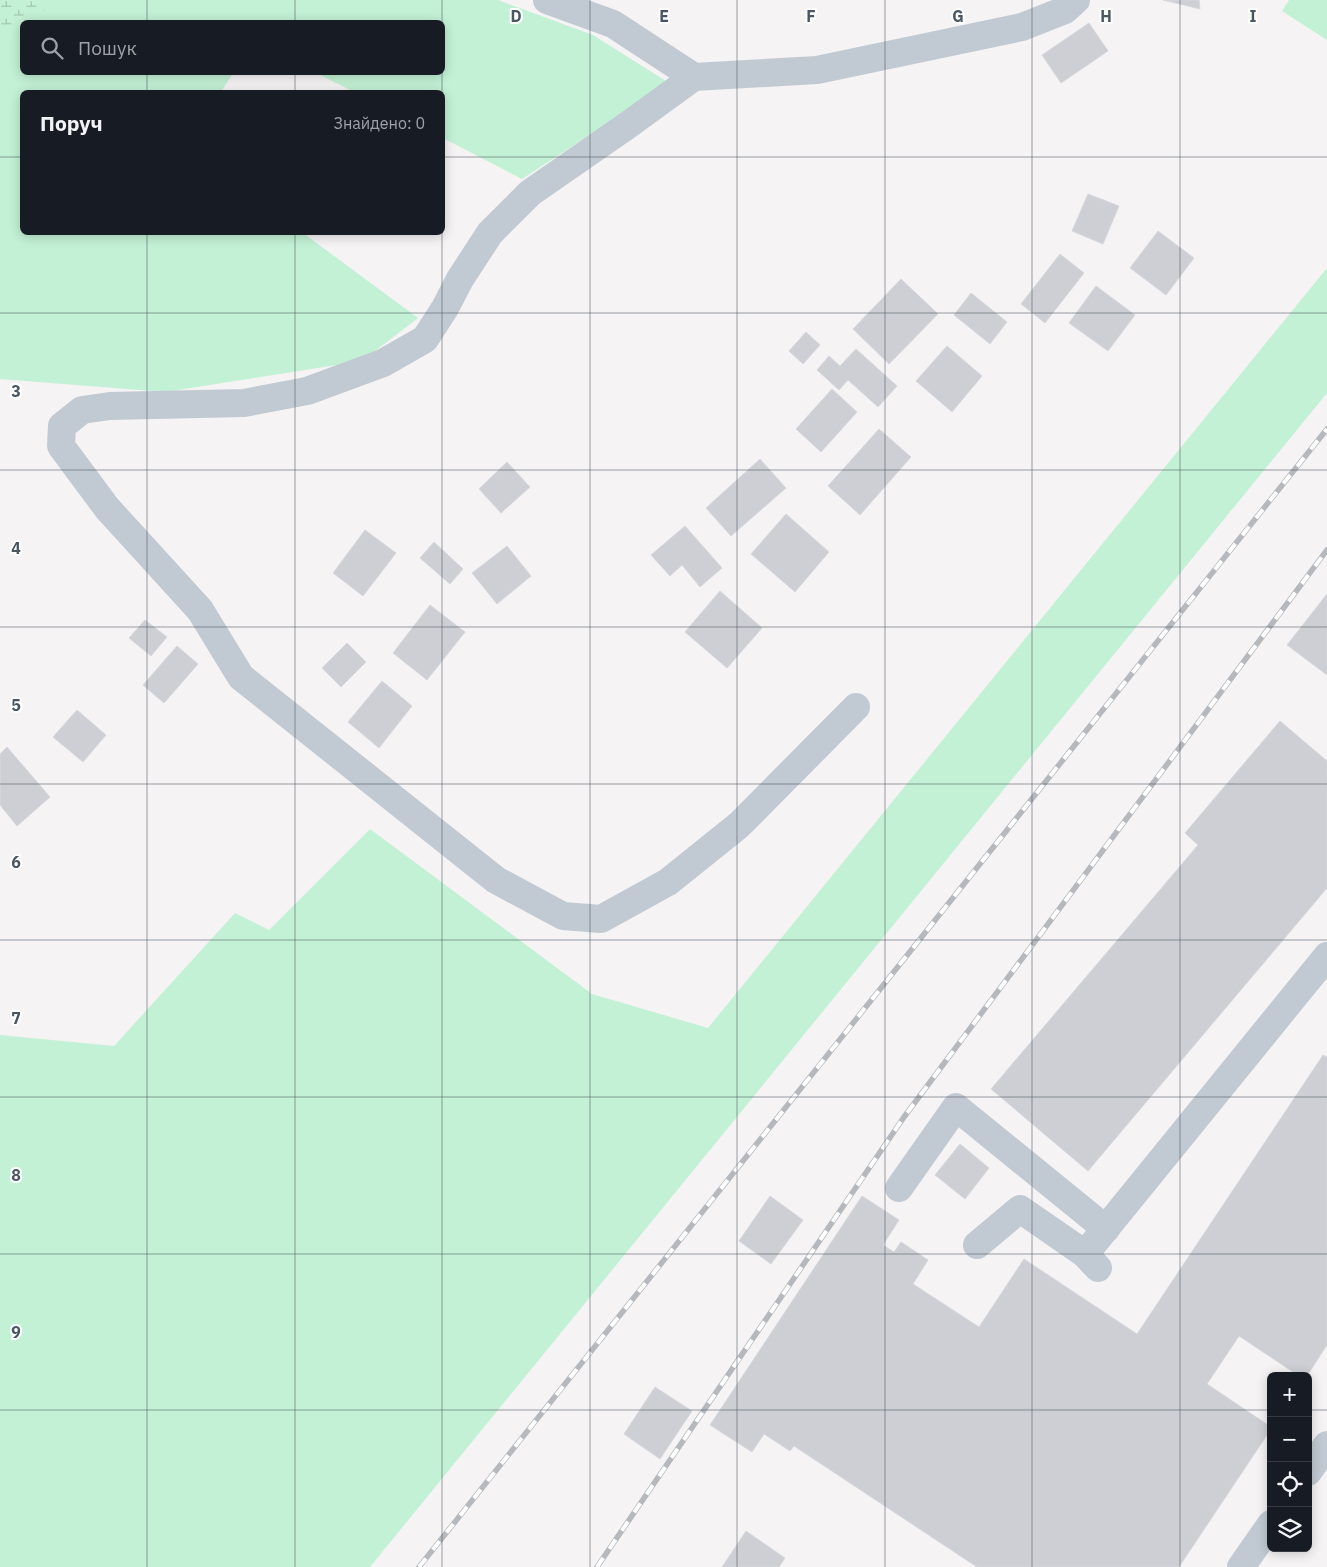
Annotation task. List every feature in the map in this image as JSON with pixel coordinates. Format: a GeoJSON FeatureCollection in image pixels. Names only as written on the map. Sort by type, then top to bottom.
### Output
{"type":"FeatureCollection","features":[{"type":"Feature","properties":{"kind":"street"},"geometry":{"type":"LineString","coordinates":[[547,0],[613,24],[694,77]]}},
{"type":"Feature","properties":{"kind":"street"},"geometry":{"type":"LineString","coordinates":[[856,707],[739,825],[668,882],[601,920],[563,916],[496,880],[240,677],[200,610],[106,508],[61,446],[62,426],[82,410],[110,406],[244,403],[307,391],[383,363],[425,339],[445,308],[460,279],[490,233],[530,193],[694,77],[818,70],[1022,27],[1065,10],[1076,0]]}},
{"type":"Feature","properties":{"kind":"street"},"geometry":{"type":"LineString","coordinates":[[1020,1209],[1092,1261],[1106,1228],[1327,956]]}},
{"type":"Feature","properties":{"kind":"street"},"geometry":{"type":"LineString","coordinates":[[899,1188],[956,1108],[1106,1228]]}},
{"type":"Feature","properties":{"kind":"street"},"geometry":{"type":"LineString","coordinates":[[977,1246],[1020,1209],[1043,1178]]}},
{"type":"Feature","properties":{"kind":"street"},"geometry":{"type":"LineString","coordinates":[[1312,1466],[1327,1445]]}},
{"type":"Feature","properties":{"kind":"street"},"geometry":{"type":"LineString","coordinates":[[1240,1567],[1267,1530]]}},
{"type":"Feature","properties":{"kind":"green space"},"geometry":{"type":"Polygon","coordinates":[[[0,0],[498,0],[593,35],[669,83],[522,179],[445,139],[445,90],[350,90],[320,75],[445,75],[445,20],[20,20],[20,75],[232,75],[222,90],[20,90],[20,235],[306,235],[418,318],[362,361],[165,392],[0,379],[0,0]]]}},
{"type":"Feature","properties":{"kind":"green space"},"geometry":{"type":"Polygon","coordinates":[[[0,0],[52,0],[50,7],[26,20],[20,20],[20,23],[0,34],[0,0]]]}},
{"type":"Feature","properties":{"kind":"green space"},"geometry":{"type":"Polygon","coordinates":[[[1289,0],[1327,0],[1327,40],[1282,11],[1289,0]]]}},
{"type":"Feature","properties":{"kind":"green space"},"geometry":{"type":"Polygon","coordinates":[[[1327,268],[1327,393],[370,1567],[0,1567],[0,1035],[114,1046],[235,913],[269,930],[370,829],[592,994],[708,1028],[1327,268]]]}},
{"type":"Feature","properties":{"kind":"building"},"geometry":{"type":"Polygon","coordinates":[[[1163,0],[1199,0],[1200,9],[1163,0]]]}},
{"type":"Feature","properties":{"kind":"building"},"geometry":{"type":"Polygon","coordinates":[[[1089,23],[1108,51],[1061,83],[1042,55],[1089,23]]]}},
{"type":"Feature","properties":{"kind":"building"},"geometry":{"type":"Polygon","coordinates":[[[1088,194],[1119,206],[1103,244],[1072,231],[1088,194]]]}},
{"type":"Feature","properties":{"kind":"building"},"geometry":{"type":"Polygon","coordinates":[[[1158,231],[1194,258],[1166,295],[1130,268],[1158,231]]]}},
{"type":"Feature","properties":{"kind":"building"},"geometry":{"type":"Polygon","coordinates":[[[1060,254],[1084,273],[1045,323],[1021,304],[1060,254]]]}},
{"type":"Feature","properties":{"kind":"building"},"geometry":{"type":"Polygon","coordinates":[[[901,279],[938,314],[889,364],[853,329],[901,279]]]}},
{"type":"Feature","properties":{"kind":"building"},"geometry":{"type":"Polygon","coordinates":[[[1096,286],[1135,315],[1108,351],[1069,323],[1096,286]]]}},
{"type":"Feature","properties":{"kind":"building"},"geometry":{"type":"Polygon","coordinates":[[[971,293],[1007,322],[990,344],[954,315],[971,293]]]}},
{"type":"Feature","properties":{"kind":"building"},"geometry":{"type":"Polygon","coordinates":[[[806,332],[820,345],[803,364],[789,351],[806,332]]]}},
{"type":"Feature","properties":{"kind":"building"},"geometry":{"type":"Polygon","coordinates":[[[947,346],[982,376],[952,412],[916,381],[947,346]]]}},
{"type":"Feature","properties":{"kind":"building"},"geometry":{"type":"Polygon","coordinates":[[[856,349],[897,386],[878,407],[848,380],[839,390],[817,370],[829,356],[840,366],[856,349]]]}},
{"type":"Feature","properties":{"kind":"building"},"geometry":{"type":"Polygon","coordinates":[[[832,389],[857,412],[821,452],[796,429],[832,389]]]}},
{"type":"Feature","properties":{"kind":"building"},"geometry":{"type":"Polygon","coordinates":[[[879,429],[911,457],[860,515],[828,486],[879,429]]]}},
{"type":"Feature","properties":{"kind":"building"},"geometry":{"type":"Polygon","coordinates":[[[760,459],[786,488],[731,536],[706,508],[760,459]]]}},
{"type":"Feature","properties":{"kind":"building"},"geometry":{"type":"Polygon","coordinates":[[[507,462],[530,487],[501,513],[479,489],[507,462]]]}},
{"type":"Feature","properties":{"kind":"building"},"geometry":{"type":"Polygon","coordinates":[[[786,514],[829,552],[795,592],[751,554],[786,514]]]}},
{"type":"Feature","properties":{"kind":"building"},"geometry":{"type":"Polygon","coordinates":[[[685,526],[722,568],[700,587],[682,565],[670,576],[651,555],[685,526]]]}},
{"type":"Feature","properties":{"kind":"building"},"geometry":{"type":"Polygon","coordinates":[[[365,530],[396,553],[363,596],[333,573],[365,530]]]}},
{"type":"Feature","properties":{"kind":"building"},"geometry":{"type":"Polygon","coordinates":[[[434,542],[463,569],[450,584],[420,558],[434,542]]]}},
{"type":"Feature","properties":{"kind":"building"},"geometry":{"type":"Polygon","coordinates":[[[507,546],[531,576],[497,604],[472,573],[507,546]]]}},
{"type":"Feature","properties":{"kind":"building"},"geometry":{"type":"Polygon","coordinates":[[[720,591],[762,628],[727,668],[685,632],[720,591]]]}},
{"type":"Feature","properties":{"kind":"building"},"geometry":{"type":"Polygon","coordinates":[[[1327,594],[1327,675],[1287,645],[1327,594]]]}},
{"type":"Feature","properties":{"kind":"building"},"geometry":{"type":"Polygon","coordinates":[[[430,605],[465,632],[427,680],[393,653],[430,605]]]}},
{"type":"Feature","properties":{"kind":"building"},"geometry":{"type":"Polygon","coordinates":[[[145,620],[167,637],[151,656],[129,638],[145,620]]]}},
{"type":"Feature","properties":{"kind":"building"},"geometry":{"type":"Polygon","coordinates":[[[347,643],[366,662],[341,687],[322,668],[347,643]]]}},
{"type":"Feature","properties":{"kind":"building"},"geometry":{"type":"Polygon","coordinates":[[[177,646],[198,664],[164,703],[143,685],[177,646]]]}},
{"type":"Feature","properties":{"kind":"building"},"geometry":{"type":"Polygon","coordinates":[[[382,681],[412,706],[379,748],[348,722],[382,681]]]}},
{"type":"Feature","properties":{"kind":"building"},"geometry":{"type":"Polygon","coordinates":[[[77,710],[106,735],[83,762],[53,737],[77,710]]]}},
{"type":"Feature","properties":{"kind":"building"},"geometry":{"type":"Polygon","coordinates":[[[1280,721],[1327,761],[1327,888],[1088,1171],[991,1089],[1198,845],[1185,833],[1280,721]]]}},
{"type":"Feature","properties":{"kind":"building"},"geometry":{"type":"Polygon","coordinates":[[[7,747],[50,797],[17,826],[0,805],[0,754],[7,747]]]}},
{"type":"Feature","properties":{"kind":"building"},"geometry":{"type":"Polygon","coordinates":[[[1323,1055],[1327,1057],[1327,1345],[1310,1372],[1293,1372],[1239,1336],[1207,1384],[1267,1424],[1267,1435],[1179,1567],[977,1567],[794,1446],[790,1451],[764,1434],[752,1452],[710,1425],[862,1196],[899,1220],[883,1245],[894,1252],[901,1242],[928,1260],[913,1284],[979,1327],[1024,1259],[1137,1334],[1323,1055]]]}},
{"type":"Feature","properties":{"kind":"building"},"geometry":{"type":"Polygon","coordinates":[[[960,1144],[989,1168],[965,1199],[935,1175],[960,1144]]]}},
{"type":"Feature","properties":{"kind":"building"},"geometry":{"type":"Polygon","coordinates":[[[770,1196],[803,1220],[771,1264],[739,1241],[770,1196]]]}},
{"type":"Feature","properties":{"kind":"building"},"geometry":{"type":"Polygon","coordinates":[[[655,1387],[692,1411],[660,1459],[624,1434],[655,1387]]]}},
{"type":"Feature","properties":{"kind":"building"},"geometry":{"type":"Polygon","coordinates":[[[746,1531],[785,1558],[779,1567],[722,1567],[746,1531]]]}},
{"type":"Feature","properties":{"kind":"railway"},"geometry":{"type":"LineString","coordinates":[[419,1567],[1327,429]]}},
{"type":"Feature","properties":{"kind":"railway"},"geometry":{"type":"LineString","coordinates":[[597,1567],[904,1117],[1327,550]]}}]}
